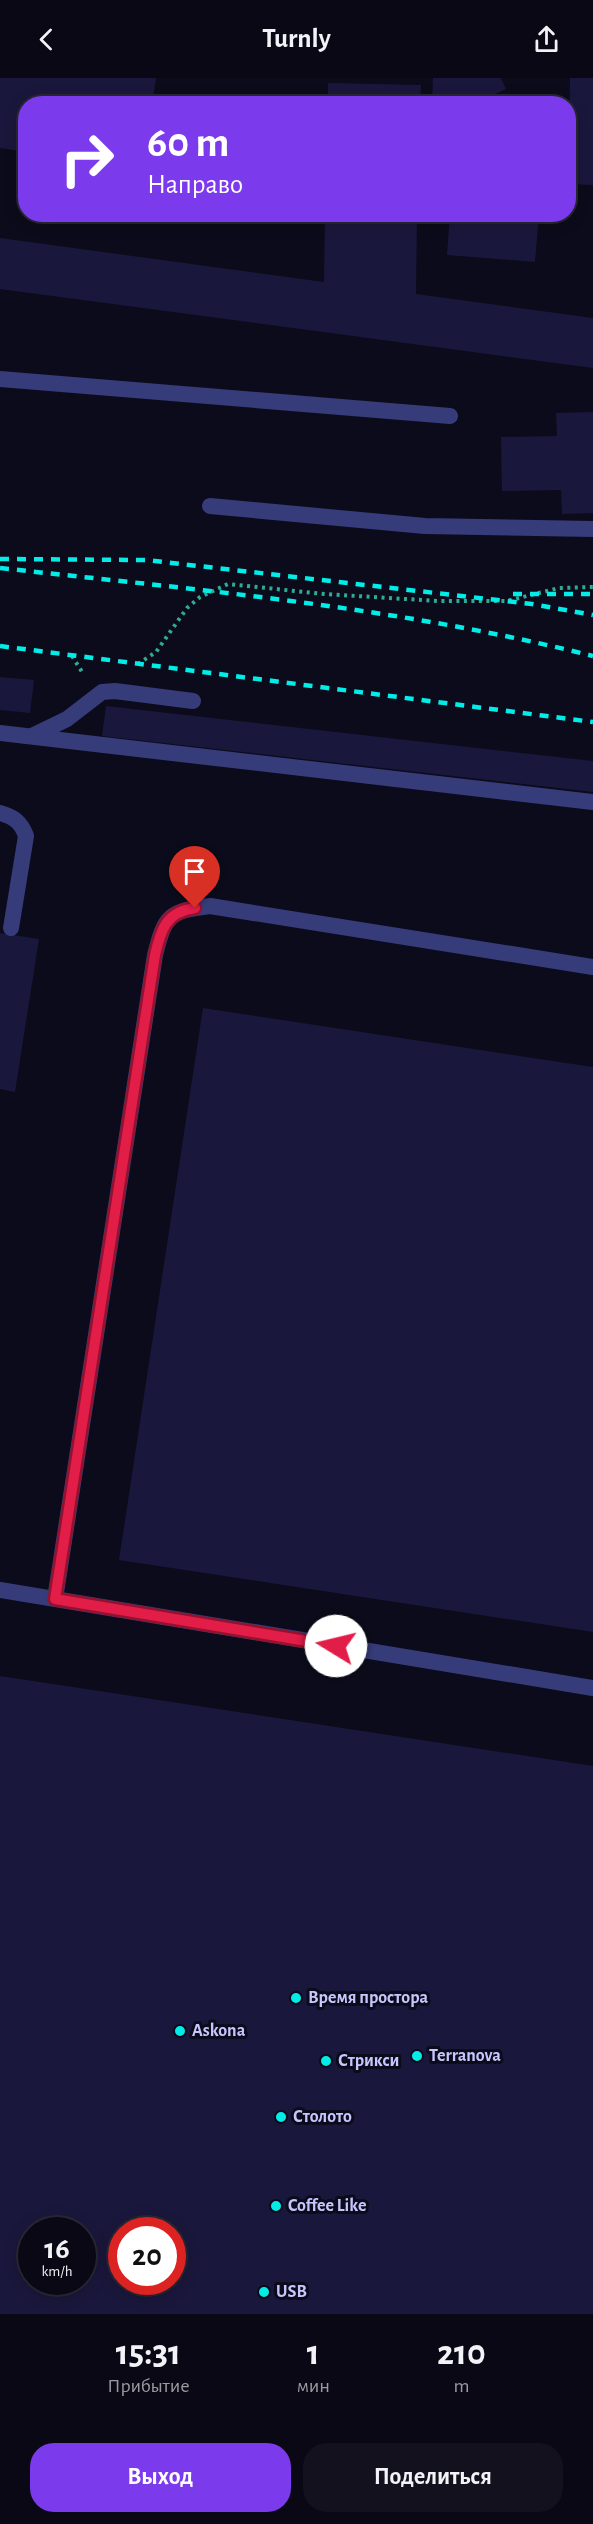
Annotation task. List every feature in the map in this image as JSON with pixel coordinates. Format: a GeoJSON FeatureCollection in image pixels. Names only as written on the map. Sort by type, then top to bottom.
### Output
{"type":"FeatureCollection","features":[{"type":"Feature","properties":{"kind":"lane"},"geometry":{"type":"LineString","coordinates":[[0,379],[450,416]]}},
{"type":"Feature","properties":{"kind":"lane"},"geometry":{"type":"LineString","coordinates":[[210,506],[425,526],[593,529]]}},
{"type":"Feature","properties":{"kind":"lane"},"geometry":{"type":"LineString","coordinates":[[32,737],[67,719],[102,692],[115,691],[194,701]]}},
{"type":"Feature","properties":{"kind":"lane"},"geometry":{"type":"LineString","coordinates":[[0,733],[593,802]]}},
{"type":"Feature","properties":{"kind":"lane"},"geometry":{"type":"LineString","coordinates":[[0,813],[13,817],[22,825],[26,836],[11,928]]}},
{"type":"Feature","properties":{"kind":"lane"},"geometry":{"type":"LineString","coordinates":[[55,1599],[151,978],[162,928],[180,910],[210,906],[593,967]]}},
{"type":"Feature","properties":{"kind":"lane"},"geometry":{"type":"LineString","coordinates":[[0,1590],[593,1688]]}},
{"type":"Feature","properties":{"kind":"path"},"geometry":{"type":"LineString","coordinates":[[138,664],[156,652],[187,608],[200,597],[228,584],[324,594],[438,601],[507,601],[559,588],[593,587]]}},
{"type":"Feature","properties":{"kind":"building"},"geometry":{"type":"Polygon","coordinates":[[[0,78],[156,78],[153,96],[18,96],[18,151],[0,148],[0,78]]]}},
{"type":"Feature","properties":{"kind":"building"},"geometry":{"type":"Polygon","coordinates":[[[433,78],[501,78],[506,89],[491,96],[432,96],[433,78]]]}},
{"type":"Feature","properties":{"kind":"building"},"geometry":{"type":"Polygon","coordinates":[[[570,78],[593,78],[593,185],[576,184],[576,96],[570,96],[570,78]]]}},
{"type":"Feature","properties":{"kind":"building"},"geometry":{"type":"Polygon","coordinates":[[[328,83],[421,85],[420,96],[328,96],[328,83]]]}},
{"type":"Feature","properties":{"kind":"building"},"geometry":{"type":"Polygon","coordinates":[[[325,222],[417,222],[416,294],[593,318],[593,368],[0,289],[0,238],[324,282],[325,222]]]}},
{"type":"Feature","properties":{"kind":"building"},"geometry":{"type":"Polygon","coordinates":[[[449,222],[538,222],[535,262],[447,255],[449,222]]]}},
{"type":"Feature","properties":{"kind":"building"},"geometry":{"type":"Polygon","coordinates":[[[593,412],[593,513],[562,514],[561,490],[502,491],[501,437],[557,436],[556,413],[593,412]]]}},
{"type":"Feature","properties":{"kind":"building"},"geometry":{"type":"Polygon","coordinates":[[[0,677],[34,680],[30,713],[0,710],[0,677]]]}},
{"type":"Feature","properties":{"kind":"building"},"geometry":{"type":"Polygon","coordinates":[[[106,706],[593,761],[593,792],[102,736],[106,706]]]}},
{"type":"Feature","properties":{"kind":"building"},"geometry":{"type":"Polygon","coordinates":[[[0,933],[39,939],[15,1092],[0,1089],[0,933]]]}},
{"type":"Feature","properties":{"kind":"building"},"geometry":{"type":"Polygon","coordinates":[[[203,1008],[593,1067],[593,1632],[119,1560],[203,1008]]]}},
{"type":"Feature","properties":{"kind":"building","name":"Время простора"},"geometry":{"type":"Polygon","coordinates":[[[0,1676],[593,1766],[593,2314],[0,2314],[0,1676]]]}},
{"type":"Feature","properties":{"kind":"railway"},"geometry":{"type":"LineString","coordinates":[[0,559],[146,560],[532,604],[593,615]]}},
{"type":"Feature","properties":{"kind":"railway"},"geometry":{"type":"LineString","coordinates":[[0,568],[372,612],[520,639],[593,656]]}},
{"type":"Feature","properties":{"kind":"railway"},"geometry":{"type":"LineString","coordinates":[[513,594],[593,594]]}},
{"type":"Feature","properties":{"kind":"railway"},"geometry":{"type":"LineString","coordinates":[[0,646],[593,722]]}},
{"type":"Feature","properties":{"kind":"place","name":"Время простора"},"geometry":{"type":"Point","coordinates":[296,1998]}},
{"type":"Feature","properties":{"kind":"place","name":"Askona"},"geometry":{"type":"Point","coordinates":[180,2031]}},
{"type":"Feature","properties":{"kind":"place","name":"Terranova"},"geometry":{"type":"Point","coordinates":[417,2056]}},
{"type":"Feature","properties":{"kind":"place","name":"Стрикси"},"geometry":{"type":"Point","coordinates":[326,2061]}},
{"type":"Feature","properties":{"kind":"place","name":"Столото"},"geometry":{"type":"Point","coordinates":[281,2117]}},
{"type":"Feature","properties":{"kind":"place","name":"Coffee Like"},"geometry":{"type":"Point","coordinates":[276,2206]}},
{"type":"Feature","properties":{"kind":"place","name":"USB"},"geometry":{"type":"Point","coordinates":[264,2292]}},
{"type":"Feature","properties":{"kind":"route"},"geometry":{"type":"LineString","coordinates":[[195,908],[180,910],[162,928],[155,955],[55,1599],[336,1646]]}}]}
